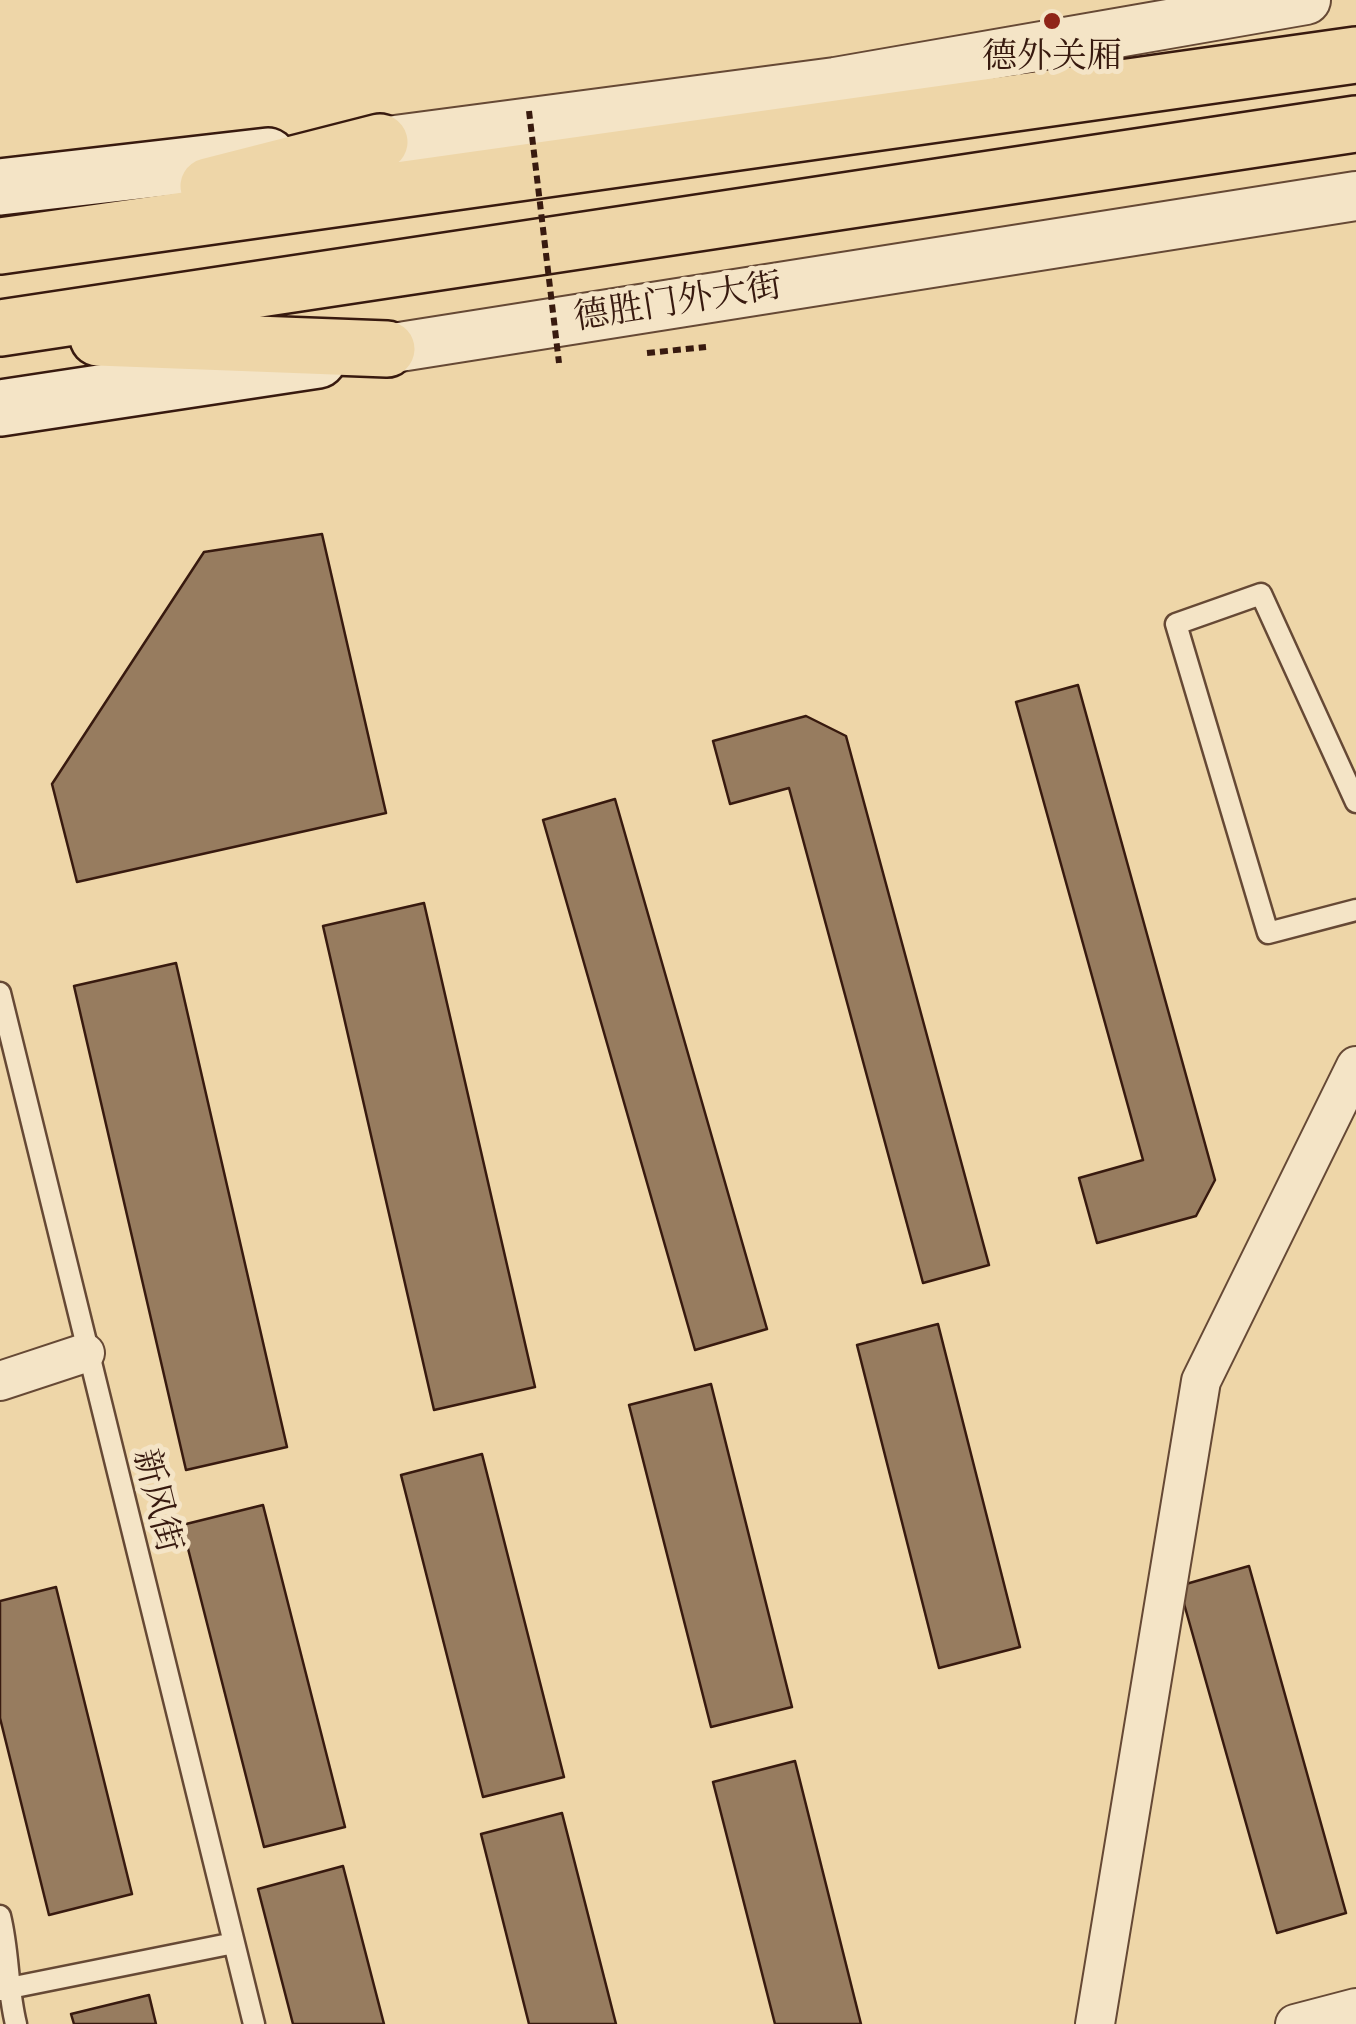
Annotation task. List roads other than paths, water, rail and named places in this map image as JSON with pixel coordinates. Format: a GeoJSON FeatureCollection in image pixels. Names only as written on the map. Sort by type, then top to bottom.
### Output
{"type":"FeatureCollection","features":[{"type":"Feature","properties":{"kind":"highway"},"geometry":{"type":"LineString","coordinates":[[0,243],[1356,55]]}},
{"type":"Feature","properties":{"kind":"highway"},"geometry":{"type":"LineString","coordinates":[[0,331],[1356,124]]}},
{"type":"Feature","properties":{"kind":"highway"},"geometry":{"type":"LineString","coordinates":[[0,243],[380,142]]}},
{"type":"Feature","properties":{"kind":"highway"},"geometry":{"type":"LineString","coordinates":[[0,331],[387,349]]}},
{"type":"Feature","properties":{"kind":"main road"},"geometry":{"type":"LineString","coordinates":[[0,187],[380,142]]}},
{"type":"Feature","properties":{"kind":"main road","name":"德胜门外大街"},"geometry":{"type":"LineString","coordinates":[[0,408],[387,349]]}},
{"type":"Feature","properties":{"kind":"street"},"geometry":{"type":"LineString","coordinates":[[380,142],[835,82],[1306,0]]}},
{"type":"Feature","properties":{"kind":"street","name":"德胜门外大街"},"geometry":{"type":"LineString","coordinates":[[387,349],[1356,196]]}},
{"type":"Feature","properties":{"kind":"street"},"geometry":{"type":"LineString","coordinates":[[1095,2024],[1201,1381],[1356,1066]]}},
{"type":"Feature","properties":{"kind":"street"},"geometry":{"type":"LineString","coordinates":[[0,1381],[85,1354]]}},
{"type":"Feature","properties":{"kind":"street"},"geometry":{"type":"LineString","coordinates":[[1296,2024],[1356,2008]]}},
{"type":"Feature","properties":{"kind":"lane"},"geometry":{"type":"LineString","coordinates":[[1356,802],[1260,594],[1176,624],[1268,933],[1356,910]]}},
{"type":"Feature","properties":{"kind":"lane","name":"新风街"},"geometry":{"type":"LineString","coordinates":[[0,993],[85,1354],[254,2024]]}},
{"type":"Feature","properties":{"kind":"lane"},"geometry":{"type":"LineString","coordinates":[[0,1916],[10,1954],[4,1989],[16,2024]]}},
{"type":"Feature","properties":{"kind":"lane"},"geometry":{"type":"LineString","coordinates":[[4,1989],[234,1943]]}},
{"type":"Feature","properties":{"kind":"place","name":"德外关厢"},"geometry":{"type":"Point","coordinates":[1052,21]}}]}
